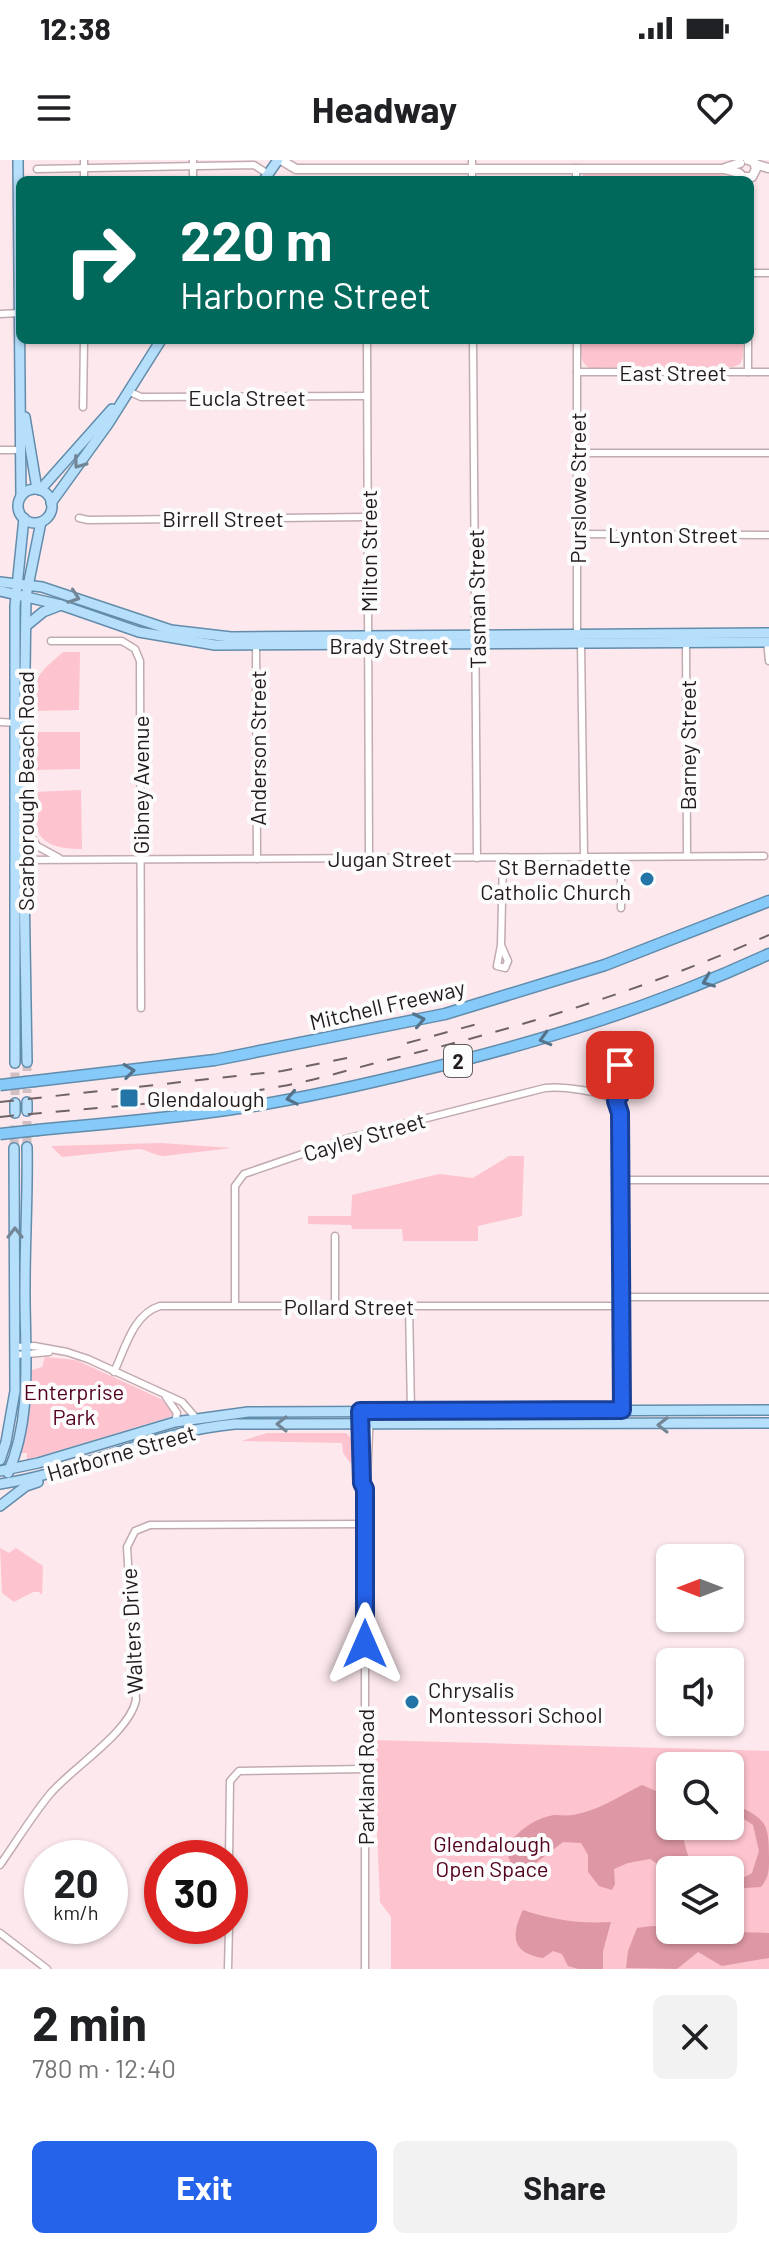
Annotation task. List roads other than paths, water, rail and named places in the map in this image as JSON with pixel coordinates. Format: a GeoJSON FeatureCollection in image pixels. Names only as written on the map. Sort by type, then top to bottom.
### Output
{"type":"FeatureCollection","features":[{"type":"Feature","properties":{"kind":"highway","name":"Mitchell Freeway"},"geometry":{"type":"LineString","coordinates":[[0,1085],[276,1050],[445,1014],[605,965],[769,901]]}},
{"type":"Feature","properties":{"kind":"highway","name":"2"},"geometry":{"type":"LineString","coordinates":[[0,1134],[227,1110],[379,1081],[596,1024],[769,954]]}},
{"type":"Feature","properties":{"kind":"main road"},"geometry":{"type":"LineString","coordinates":[[267,176],[279,160]]}},
{"type":"Feature","properties":{"kind":"main road"},"geometry":{"type":"LineString","coordinates":[[20,344],[21,496],[18,508],[24,518],[32,522],[41,522],[50,514],[51,503],[108,424],[158,344]]}},
{"type":"Feature","properties":{"kind":"main road"},"geometry":{"type":"LineString","coordinates":[[21,386],[38,490]]}},
{"type":"Feature","properties":{"kind":"main road"},"geometry":{"type":"LineString","coordinates":[[38,490],[128,391]]}},
{"type":"Feature","properties":{"kind":"main road"},"geometry":{"type":"LineString","coordinates":[[21,496],[38,490],[47,495],[51,503]]}},
{"type":"Feature","properties":{"kind":"main road","name":"Scarborough Beach Road"},"geometry":{"type":"LineString","coordinates":[[24,518],[17,582],[26,626],[20,723],[23,823],[20,860],[27,1062]]}},
{"type":"Feature","properties":{"kind":"main road","name":"Scarborough Beach Road"},"geometry":{"type":"LineString","coordinates":[[15,1063],[21,595],[28,584],[41,522]]}},
{"type":"Feature","properties":{"kind":"main road"},"geometry":{"type":"LineString","coordinates":[[1,585],[20,561]]}},
{"type":"Feature","properties":{"kind":"main road","name":"Brady Street"},"geometry":{"type":"LineString","coordinates":[[1,585],[17,582],[59,592],[171,630],[256,641]]}},
{"type":"Feature","properties":{"kind":"main road","name":"Brady Street"},"geometry":{"type":"LineString","coordinates":[[1,585],[21,595],[163,638],[215,645],[256,641],[768,637]]}},
{"type":"Feature","properties":{"kind":"main road"},"geometry":{"type":"LineString","coordinates":[[26,626],[43,612],[61,605]]}},
{"type":"Feature","properties":{"kind":"main road"},"geometry":{"type":"LineString","coordinates":[[0,1460],[12,1414],[21,1351],[27,1147]]}},
{"type":"Feature","properties":{"kind":"main road"},"geometry":{"type":"LineString","coordinates":[[1,1486],[23,1417],[14,1148]]}},
{"type":"Feature","properties":{"kind":"main road"},"geometry":{"type":"LineString","coordinates":[[472,1410],[472,1424]]}},
{"type":"Feature","properties":{"kind":"main road"},"geometry":{"type":"LineString","coordinates":[[704,1410],[704,1424]]}},
{"type":"Feature","properties":{"kind":"main road","name":"Harborne Street"},"geometry":{"type":"LineString","coordinates":[[5,1470],[175,1422],[248,1412],[769,1410]]}},
{"type":"Feature","properties":{"kind":"main road","name":"Harborne Street"},"geometry":{"type":"LineString","coordinates":[[1,1486],[209,1426],[769,1423]]}},
{"type":"Feature","properties":{"kind":"main road"},"geometry":{"type":"LineString","coordinates":[[0,1506],[50,1473]]}},
{"type":"Feature","properties":{"kind":"street"},"geometry":{"type":"LineString","coordinates":[[279,160],[296,169],[472,164],[576,168],[768,168]]}},
{"type":"Feature","properties":{"kind":"street"},"geometry":{"type":"LineString","coordinates":[[37,169],[84,164],[193,163],[254,165],[265,176]]}},
{"type":"Feature","properties":{"kind":"street"},"geometry":{"type":"LineString","coordinates":[[576,168],[576,176]]}},
{"type":"Feature","properties":{"kind":"street"},"geometry":{"type":"LineString","coordinates":[[83,407],[84,344]]}},
{"type":"Feature","properties":{"kind":"street","name":"Milton Street"},"geometry":{"type":"LineString","coordinates":[[367,344],[369,858]]}},
{"type":"Feature","properties":{"kind":"street","name":"Tasman Street"},"geometry":{"type":"LineString","coordinates":[[473,344],[477,858]]}},
{"type":"Feature","properties":{"kind":"street","name":"Purslowe Street"},"geometry":{"type":"LineString","coordinates":[[577,344],[577,534],[584,857]]}},
{"type":"Feature","properties":{"kind":"street"},"geometry":{"type":"LineString","coordinates":[[748,344],[748,372]]}},
{"type":"Feature","properties":{"kind":"street","name":"East Street"},"geometry":{"type":"LineString","coordinates":[[577,372],[769,372]]}},
{"type":"Feature","properties":{"kind":"street","name":"Eucla Street"},"geometry":{"type":"LineString","coordinates":[[128,391],[141,397],[367,396]]}},
{"type":"Feature","properties":{"kind":"street"},"geometry":{"type":"LineString","coordinates":[[0,450],[19,450]]}},
{"type":"Feature","properties":{"kind":"street"},"geometry":{"type":"LineString","coordinates":[[577,453],[769,453]]}},
{"type":"Feature","properties":{"kind":"street","name":"Birrell Street"},"geometry":{"type":"LineString","coordinates":[[79,518],[367,517]]}},
{"type":"Feature","properties":{"kind":"street","name":"Lynton Street"},"geometry":{"type":"LineString","coordinates":[[577,534],[769,535]]}},
{"type":"Feature","properties":{"kind":"street"},"geometry":{"type":"LineString","coordinates":[[768,637],[769,661]]}},
{"type":"Feature","properties":{"kind":"street","name":"Barney Street"},"geometry":{"type":"LineString","coordinates":[[686,639],[687,856]]}},
{"type":"Feature","properties":{"kind":"street","name":"Gibney Avenue"},"geometry":{"type":"LineString","coordinates":[[51,641],[122,641],[135,649],[140,661],[141,1008]]}},
{"type":"Feature","properties":{"kind":"street","name":"Anderson Street"},"geometry":{"type":"LineString","coordinates":[[256,641],[257,859]]}},
{"type":"Feature","properties":{"kind":"street"},"geometry":{"type":"LineString","coordinates":[[0,722],[20,723]]}},
{"type":"Feature","properties":{"kind":"street"},"geometry":{"type":"LineString","coordinates":[[23,823],[37,846],[62,860]]}},
{"type":"Feature","properties":{"kind":"street","name":"Jugan Street"},"geometry":{"type":"LineString","coordinates":[[20,860],[764,856]]}},
{"type":"Feature","properties":{"kind":"street"},"geometry":{"type":"LineString","coordinates":[[621,857],[621,908]]}},
{"type":"Feature","properties":{"kind":"street"},"geometry":{"type":"LineString","coordinates":[[501,945],[503,858]]}},
{"type":"Feature","properties":{"kind":"street"},"geometry":{"type":"LineString","coordinates":[[620,1065],[620,1095],[616,1101],[620,1113],[622,1425]]}},
{"type":"Feature","properties":{"kind":"street","name":"Cayley Street"},"geometry":{"type":"LineString","coordinates":[[235,1305],[235,1186],[244,1174],[349,1138],[545,1088],[556,1087],[616,1101]]}},
{"type":"Feature","properties":{"kind":"street"},"geometry":{"type":"LineString","coordinates":[[621,1180],[769,1180]]}},
{"type":"Feature","properties":{"kind":"street"},"geometry":{"type":"LineString","coordinates":[[335,1236],[335,1306]]}},
{"type":"Feature","properties":{"kind":"street"},"geometry":{"type":"LineString","coordinates":[[621,1297],[769,1297]]}},
{"type":"Feature","properties":{"kind":"street","name":"Pollard Street"},"geometry":{"type":"LineString","coordinates":[[114,1372],[138,1322],[148,1311],[160,1306],[621,1306]]}},
{"type":"Feature","properties":{"kind":"street"},"geometry":{"type":"LineString","coordinates":[[409,1306],[411,1411]]}},
{"type":"Feature","properties":{"kind":"street","name":"Harborne Street"},"geometry":{"type":"LineString","coordinates":[[21,1351],[77,1355],[182,1402],[196,1418]]}},
{"type":"Feature","properties":{"kind":"street","name":"Harborne Street"},"geometry":{"type":"LineString","coordinates":[[166,1397],[177,1413],[175,1422]]}},
{"type":"Feature","properties":{"kind":"street","name":"Parkland Road"},"geometry":{"type":"LineString","coordinates":[[365,1411],[368,1482],[365,1489],[365,1969]]}},
{"type":"Feature","properties":{"kind":"street","name":"Walters Drive"},"geometry":{"type":"LineString","coordinates":[[0,1865],[48,1797],[71,1771],[133,1714],[136,1700],[127,1547],[135,1531],[150,1525],[365,1524]]}},
{"type":"Feature","properties":{"kind":"street"},"geometry":{"type":"LineString","coordinates":[[229,1840],[230,1781],[235,1773],[365,1769]]}},
{"type":"Feature","properties":{"kind":"street"},"geometry":{"type":"LineString","coordinates":[[0,1933],[47,1969]]}},
{"type":"Feature","properties":{"kind":"street"},"geometry":{"type":"LineString","coordinates":[[228,1969],[229,1944]]}},
{"type":"Feature","properties":{"kind":"tunnel"},"geometry":{"type":"LineString","coordinates":[[27,1062],[27,1093]]}},
{"type":"Feature","properties":{"kind":"tunnel"},"geometry":{"type":"LineString","coordinates":[[15,1063],[15,1095]]}},
{"type":"Feature","properties":{"kind":"tunnel"},"geometry":{"type":"LineString","coordinates":[[27,1121],[27,1147]]}},
{"type":"Feature","properties":{"kind":"tunnel"},"geometry":{"type":"LineString","coordinates":[[14,1148],[15,1122]]}},
{"type":"Feature","properties":{"kind":"railway"},"geometry":{"type":"LineString","coordinates":[[0,1117],[213,1097],[311,1080],[585,1005],[769,935]]}},
{"type":"Feature","properties":{"kind":"railway"},"geometry":{"type":"LineString","coordinates":[[407,1043],[481,1023]]}},
{"type":"Feature","properties":{"kind":"railway"},"geometry":{"type":"LineString","coordinates":[[0,1102],[282,1071],[357,1056]]}},
{"type":"Feature","properties":{"kind":"place","name":"St Bernadette Catholic Church"},"geometry":{"type":"Point","coordinates":[647,879]}},
{"type":"Feature","properties":{"kind":"place","name":"Glendalough"},"geometry":{"type":"Point","coordinates":[129,1098]}},
{"type":"Feature","properties":{"kind":"place","name":"Chrysalis Montessori School"},"geometry":{"type":"Point","coordinates":[412,1702]}},
{"type":"Feature","properties":{"kind":"park label","name":"Enterprise Park"},"geometry":{"type":"Point","coordinates":[74,1404]}},
{"type":"Feature","properties":{"kind":"park label","name":"Glendalough Open Space"},"geometry":{"type":"Point","coordinates":[492,1856]}}]}
